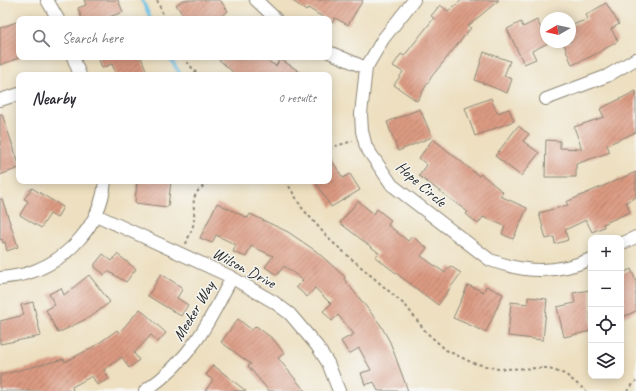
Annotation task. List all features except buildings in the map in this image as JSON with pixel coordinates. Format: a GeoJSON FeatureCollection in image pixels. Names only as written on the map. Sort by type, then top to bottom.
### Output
{"type":"FeatureCollection","features":[{"type":"Feature","properties":{"kind":"street"},"geometry":{"type":"LineString","coordinates":[[47,0],[56,16]]}},
{"type":"Feature","properties":{"kind":"street"},"geometry":{"type":"LineString","coordinates":[[256,0],[273,16]]}},
{"type":"Feature","properties":{"kind":"street","name":"Hope Circle"},"geometry":{"type":"LineString","coordinates":[[414,0],[383,39],[366,68],[361,114],[366,146],[378,166],[392,185],[490,260],[508,266],[550,270],[573,266],[588,260]]}},
{"type":"Feature","properties":{"kind":"street"},"geometry":{"type":"LineString","coordinates":[[332,53],[366,68]]}},
{"type":"Feature","properties":{"kind":"street"},"geometry":{"type":"LineString","coordinates":[[546,99],[607,76],[636,59]]}},
{"type":"Feature","properties":{"kind":"street"},"geometry":{"type":"LineString","coordinates":[[74,60],[77,72]]}},
{"type":"Feature","properties":{"kind":"street"},"geometry":{"type":"LineString","coordinates":[[0,100],[16,95]]}},
{"type":"Feature","properties":{"kind":"street"},"geometry":{"type":"LineString","coordinates":[[0,278],[25,274],[47,264],[65,253],[83,236],[96,215],[104,184]]}},
{"type":"Feature","properties":{"kind":"street","name":"Wilson Drive"},"geometry":{"type":"LineString","coordinates":[[96,215],[232,278],[274,302],[290,314],[317,346],[328,363],[340,391]]}},
{"type":"Feature","properties":{"kind":"street"},"geometry":{"type":"LineString","coordinates":[[624,243],[636,237]]}},
{"type":"Feature","properties":{"kind":"street","name":"Meeker Way"},"geometry":{"type":"LineString","coordinates":[[145,391],[159,387],[197,342],[208,325],[232,278]]}},
{"type":"Feature","properties":{"kind":"path"},"geometry":{"type":"LineString","coordinates":[[157,0],[164,16]]}},
{"type":"Feature","properties":{"kind":"path"},"geometry":{"type":"LineString","coordinates":[[186,60],[196,72]]}},
{"type":"Feature","properties":{"kind":"path"},"geometry":{"type":"LineString","coordinates":[[332,147],[364,137]]}},
{"type":"Feature","properties":{"kind":"path"},"geometry":{"type":"LineString","coordinates":[[181,254],[193,226],[193,200],[200,187],[205,184]]}},
{"type":"Feature","properties":{"kind":"path"},"geometry":{"type":"LineString","coordinates":[[288,184],[302,208],[330,240],[406,306],[426,332],[446,350],[473,363],[498,369],[546,368],[565,374],[586,391]]}},
{"type":"Feature","properties":{"kind":"path"},"geometry":{"type":"LineString","coordinates":[[627,391],[636,381]]}},
{"type":"Feature","properties":{"kind":"waterway"},"geometry":{"type":"LineString","coordinates":[[142,0],[150,16]]}},
{"type":"Feature","properties":{"kind":"waterway"},"geometry":{"type":"LineString","coordinates":[[171,60],[179,72]]}}]}
